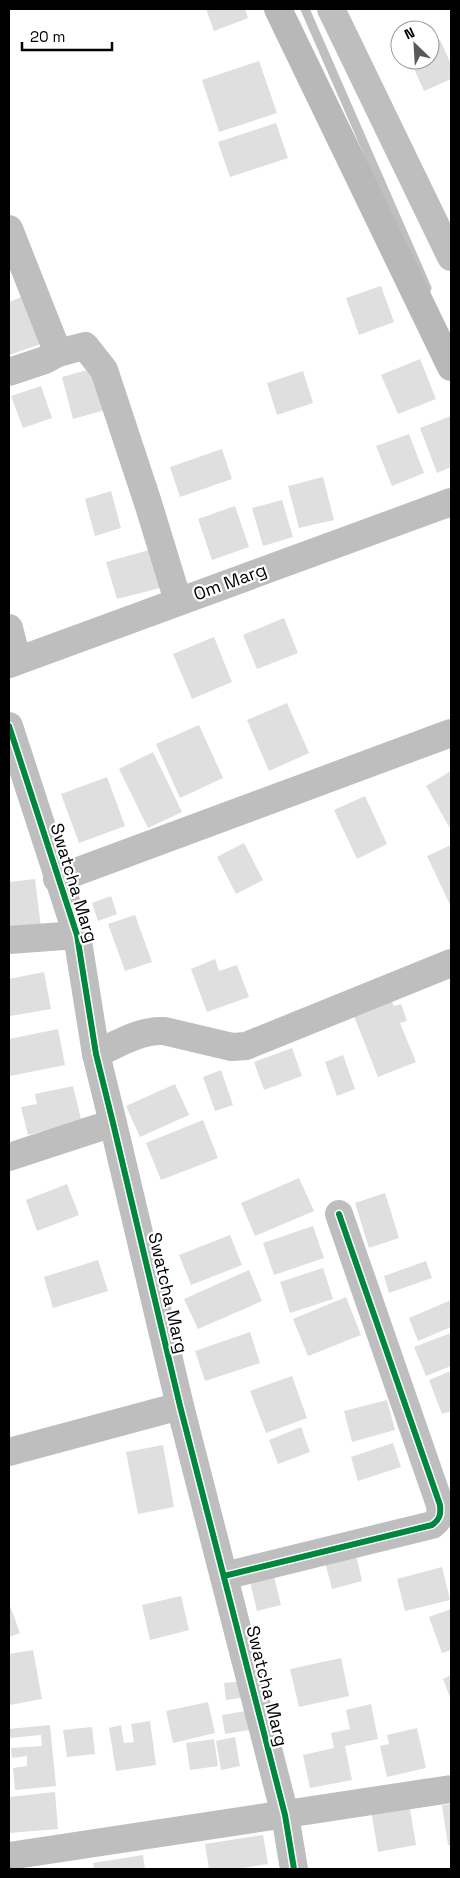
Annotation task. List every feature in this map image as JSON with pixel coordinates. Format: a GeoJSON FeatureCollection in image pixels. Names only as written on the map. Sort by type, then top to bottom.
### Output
{"type":"FeatureCollection","features":[{"type":"Feature","properties":{"kind":"street"},"geometry":{"type":"LineString","coordinates":[[278,9],[451,367]]}},
{"type":"Feature","properties":{"kind":"street"},"geometry":{"type":"LineString","coordinates":[[331,9],[451,257]]}},
{"type":"Feature","properties":{"kind":"street"},"geometry":{"type":"LineString","coordinates":[[9,229],[58,353]]}},
{"type":"Feature","properties":{"kind":"street"},"geometry":{"type":"LineString","coordinates":[[9,372],[45,360],[58,353],[84,346],[104,370],[178,601]]}},
{"type":"Feature","properties":{"kind":"street","name":"Om Marg"},"geometry":{"type":"LineString","coordinates":[[13,662],[451,502]]}},
{"type":"Feature","properties":{"kind":"street"},"geometry":{"type":"LineString","coordinates":[[9,628],[13,662]]}},
{"type":"Feature","properties":{"kind":"street","name":"Swatcha Marg"},"geometry":{"type":"LineString","coordinates":[[9,726],[57,879],[78,935],[96,1054],[180,1406],[285,1815],[294,1869]]}},
{"type":"Feature","properties":{"kind":"street"},"geometry":{"type":"LineString","coordinates":[[57,879],[451,733]]}},
{"type":"Feature","properties":{"kind":"street"},"geometry":{"type":"LineString","coordinates":[[9,940],[78,935]]}},
{"type":"Feature","properties":{"kind":"street"},"geometry":{"type":"LineString","coordinates":[[96,1054],[142,1033],[153,1030],[172,1032],[232,1047],[246,1046],[451,963]]}},
{"type":"Feature","properties":{"kind":"street"},"geometry":{"type":"LineString","coordinates":[[9,1157],[113,1124]]}},
{"type":"Feature","properties":{"kind":"street"},"geometry":{"type":"LineString","coordinates":[[224,1576],[432,1525],[441,1515],[440,1505],[339,1214]]}},
{"type":"Feature","properties":{"kind":"street"},"geometry":{"type":"LineString","coordinates":[[9,1452],[180,1406]]}},
{"type":"Feature","properties":{"kind":"street"},"geometry":{"type":"LineString","coordinates":[[9,1856],[451,1789]]}},
{"type":"Feature","properties":{"kind":"building"},"geometry":{"type":"Polygon","coordinates":[[[206,9],[245,9],[248,18],[214,31],[206,9]]]}},
{"type":"Feature","properties":{"kind":"building"},"geometry":{"type":"Polygon","coordinates":[[[440,40],[451,64],[451,79],[424,91],[415,70],[440,70],[440,40]]]}},
{"type":"Feature","properties":{"kind":"building"},"geometry":{"type":"Polygon","coordinates":[[[259,61],[277,113],[219,132],[202,80],[259,61]]]}},
{"type":"Feature","properties":{"kind":"building"},"geometry":{"type":"Polygon","coordinates":[[[276,123],[288,158],[230,177],[218,142],[276,123]]]}},
{"type":"Feature","properties":{"kind":"building"},"geometry":{"type":"Polygon","coordinates":[[[381,286],[394,322],[359,335],[346,298],[381,286]]]}},
{"type":"Feature","properties":{"kind":"building"},"geometry":{"type":"Polygon","coordinates":[[[24,296],[41,344],[9,355],[9,302],[24,296]]]}},
{"type":"Feature","properties":{"kind":"building"},"geometry":{"type":"Polygon","coordinates":[[[420,359],[436,399],[398,414],[381,375],[420,359]]]}},
{"type":"Feature","properties":{"kind":"building"},"geometry":{"type":"Polygon","coordinates":[[[98,367],[109,409],[73,419],[62,377],[98,367]]]}},
{"type":"Feature","properties":{"kind":"building"},"geometry":{"type":"Polygon","coordinates":[[[303,371],[313,403],[277,415],[267,383],[303,371]]]}},
{"type":"Feature","properties":{"kind":"building"},"geometry":{"type":"Polygon","coordinates":[[[41,386],[52,418],[23,428],[11,396],[41,386]]]}},
{"type":"Feature","properties":{"kind":"building"},"geometry":{"type":"Polygon","coordinates":[[[451,416],[451,467],[437,473],[420,428],[451,416]]]}},
{"type":"Feature","properties":{"kind":"building"},"geometry":{"type":"Polygon","coordinates":[[[409,434],[424,473],[392,486],[376,446],[409,434]]]}},
{"type":"Feature","properties":{"kind":"building"},"geometry":{"type":"Polygon","coordinates":[[[222,449],[232,479],[180,497],[170,467],[222,449]]]}},
{"type":"Feature","properties":{"kind":"building"},"geometry":{"type":"Polygon","coordinates":[[[323,477],[334,520],[299,528],[288,486],[323,477]]]}},
{"type":"Feature","properties":{"kind":"building"},"geometry":{"type":"Polygon","coordinates":[[[111,491],[121,528],[95,536],[85,499],[111,491]]]}},
{"type":"Feature","properties":{"kind":"building"},"geometry":{"type":"Polygon","coordinates":[[[282,500],[293,537],[263,546],[252,508],[282,500]]]}},
{"type":"Feature","properties":{"kind":"building"},"geometry":{"type":"Polygon","coordinates":[[[235,506],[249,547],[212,560],[198,519],[235,506]]]}},
{"type":"Feature","properties":{"kind":"building"},"geometry":{"type":"Polygon","coordinates":[[[149,550],[160,588],[117,599],[106,562],[149,550]]]}},
{"type":"Feature","properties":{"kind":"building"},"geometry":{"type":"Polygon","coordinates":[[[284,618],[298,653],[257,669],[243,635],[284,618]]]}},
{"type":"Feature","properties":{"kind":"building"},"geometry":{"type":"Polygon","coordinates":[[[214,637],[232,682],[192,699],[173,654],[214,637]]]}},
{"type":"Feature","properties":{"kind":"building"},"geometry":{"type":"Polygon","coordinates":[[[287,703],[309,753],[269,771],[247,720],[287,703]]]}},
{"type":"Feature","properties":{"kind":"building"},"geometry":{"type":"Polygon","coordinates":[[[199,725],[223,778],[180,798],[156,744],[199,725]]]}},
{"type":"Feature","properties":{"kind":"building"},"geometry":{"type":"Polygon","coordinates":[[[153,752],[182,812],[148,828],[119,769],[153,752]]]}},
{"type":"Feature","properties":{"kind":"building"},"geometry":{"type":"Polygon","coordinates":[[[451,771],[451,830],[426,786],[451,771]]]}},
{"type":"Feature","properties":{"kind":"building"},"geometry":{"type":"Polygon","coordinates":[[[107,777],[125,826],[79,843],[61,794],[107,777]]]}},
{"type":"Feature","properties":{"kind":"building"},"geometry":{"type":"Polygon","coordinates":[[[365,796],[387,844],[357,859],[334,810],[365,796]]]}},
{"type":"Feature","properties":{"kind":"building"},"geometry":{"type":"Polygon","coordinates":[[[244,843],[263,880],[236,894],[217,857],[244,843]]]}},
{"type":"Feature","properties":{"kind":"building"},"geometry":{"type":"Polygon","coordinates":[[[451,845],[451,907],[427,856],[451,845]]]}},
{"type":"Feature","properties":{"kind":"building"},"geometry":{"type":"Polygon","coordinates":[[[35,879],[41,928],[9,932],[9,882],[35,879]]]}},
{"type":"Feature","properties":{"kind":"building"},"geometry":{"type":"Polygon","coordinates":[[[111,896],[117,914],[98,921],[92,903],[111,896]]]}},
{"type":"Feature","properties":{"kind":"building"},"geometry":{"type":"Polygon","coordinates":[[[135,915],[152,962],[125,971],[108,924],[135,915]]]}},
{"type":"Feature","properties":{"kind":"building"},"geometry":{"type":"Polygon","coordinates":[[[215,959],[219,971],[237,965],[249,997],[207,1012],[191,969],[215,959]]]}},
{"type":"Feature","properties":{"kind":"building"},"geometry":{"type":"Polygon","coordinates":[[[44,972],[51,1009],[10,1016],[9,979],[44,972]]]}},
{"type":"Feature","properties":{"kind":"building"},"geometry":{"type":"Polygon","coordinates":[[[389,995],[394,1006],[401,1004],[407,1021],[400,1023],[416,1062],[378,1077],[352,1011],[389,995]]]}},
{"type":"Feature","properties":{"kind":"building"},"geometry":{"type":"Polygon","coordinates":[[[58,1029],[65,1065],[10,1076],[9,1039],[58,1029]]]}},
{"type":"Feature","properties":{"kind":"building"},"geometry":{"type":"Polygon","coordinates":[[[292,1048],[302,1076],[264,1090],[254,1062],[292,1048]]]}},
{"type":"Feature","properties":{"kind":"building"},"geometry":{"type":"Polygon","coordinates":[[[343,1055],[355,1089],[337,1096],[325,1062],[343,1055]]]}},
{"type":"Feature","properties":{"kind":"building"},"geometry":{"type":"Polygon","coordinates":[[[221,1070],[233,1105],[215,1111],[203,1077],[221,1070]]]}},
{"type":"Feature","properties":{"kind":"building"},"geometry":{"type":"Polygon","coordinates":[[[175,1084],[189,1115],[140,1137],[126,1106],[175,1084]]]}},
{"type":"Feature","properties":{"kind":"building"},"geometry":{"type":"Polygon","coordinates":[[[73,1086],[82,1123],[49,1138],[47,1130],[28,1135],[21,1107],[37,1104],[35,1094],[73,1086]]]}},
{"type":"Feature","properties":{"kind":"building"},"geometry":{"type":"Polygon","coordinates":[[[203,1120],[218,1158],[161,1180],[146,1143],[203,1120]]]}},
{"type":"Feature","properties":{"kind":"building"},"geometry":{"type":"Polygon","coordinates":[[[299,1178],[314,1211],[255,1236],[241,1203],[299,1178]]]}},
{"type":"Feature","properties":{"kind":"building"},"geometry":{"type":"Polygon","coordinates":[[[67,1184],[79,1215],[37,1231],[26,1200],[67,1184]]]}},
{"type":"Feature","properties":{"kind":"building"},"geometry":{"type":"Polygon","coordinates":[[[385,1193],[399,1238],[369,1248],[355,1203],[385,1193]]]}},
{"type":"Feature","properties":{"kind":"building"},"geometry":{"type":"Polygon","coordinates":[[[313,1226],[324,1258],[274,1275],[263,1243],[313,1226]]]}},
{"type":"Feature","properties":{"kind":"building"},"geometry":{"type":"Polygon","coordinates":[[[230,1235],[242,1265],[191,1285],[179,1255],[230,1235]]]}},
{"type":"Feature","properties":{"kind":"building"},"geometry":{"type":"Polygon","coordinates":[[[98,1260],[108,1291],[53,1308],[44,1277],[98,1260]]]}},
{"type":"Feature","properties":{"kind":"building"},"geometry":{"type":"Polygon","coordinates":[[[426,1261],[432,1278],[389,1293],[384,1276],[426,1261]]]}},
{"type":"Feature","properties":{"kind":"building"},"geometry":{"type":"Polygon","coordinates":[[[323,1268],[333,1299],[290,1313],[280,1282],[323,1268]]]}},
{"type":"Feature","properties":{"kind":"building"},"geometry":{"type":"Polygon","coordinates":[[[249,1270],[262,1301],[198,1329],[184,1299],[249,1270]]]}},
{"type":"Feature","properties":{"kind":"building"},"geometry":{"type":"Polygon","coordinates":[[[346,1297],[361,1335],[308,1356],[293,1319],[346,1297]]]}},
{"type":"Feature","properties":{"kind":"building"},"geometry":{"type":"Polygon","coordinates":[[[451,1300],[451,1327],[418,1341],[409,1318],[451,1300]]]}},
{"type":"Feature","properties":{"kind":"building"},"geometry":{"type":"Polygon","coordinates":[[[250,1332],[260,1363],[205,1381],[195,1351],[250,1332]]]}},
{"type":"Feature","properties":{"kind":"building"},"geometry":{"type":"Polygon","coordinates":[[[451,1333],[451,1366],[426,1376],[414,1347],[451,1333]]]}},
{"type":"Feature","properties":{"kind":"building"},"geometry":{"type":"Polygon","coordinates":[[[451,1371],[451,1411],[442,1414],[429,1380],[451,1371]]]}},
{"type":"Feature","properties":{"kind":"building"},"geometry":{"type":"Polygon","coordinates":[[[292,1376],[307,1418],[266,1433],[250,1391],[292,1376]]]}},
{"type":"Feature","properties":{"kind":"building"},"geometry":{"type":"Polygon","coordinates":[[[387,1400],[395,1430],[352,1442],[344,1411],[387,1400]]]}},
{"type":"Feature","properties":{"kind":"building"},"geometry":{"type":"Polygon","coordinates":[[[301,1427],[310,1452],[278,1464],[269,1440],[301,1427]]]}},
{"type":"Feature","properties":{"kind":"building"},"geometry":{"type":"Polygon","coordinates":[[[393,1443],[401,1467],[358,1481],[351,1457],[393,1443]]]}},
{"type":"Feature","properties":{"kind":"building"},"geometry":{"type":"Polygon","coordinates":[[[163,1445],[174,1507],[138,1514],[126,1452],[163,1445]]]}},
{"type":"Feature","properties":{"kind":"building"},"geometry":{"type":"Polygon","coordinates":[[[356,1555],[362,1581],[332,1589],[325,1562],[356,1555]]]}},
{"type":"Feature","properties":{"kind":"building"},"geometry":{"type":"Polygon","coordinates":[[[442,1567],[450,1600],[405,1611],[397,1579],[442,1567]]]}},
{"type":"Feature","properties":{"kind":"building"},"geometry":{"type":"Polygon","coordinates":[[[274,1576],[281,1605],[257,1611],[250,1582],[274,1576]]]}},
{"type":"Feature","properties":{"kind":"building"},"geometry":{"type":"Polygon","coordinates":[[[181,1596],[189,1630],[150,1640],[142,1605],[181,1596]]]}},
{"type":"Feature","properties":{"kind":"building"},"geometry":{"type":"Polygon","coordinates":[[[9,1603],[20,1633],[9,1637],[9,1603]]]}},
{"type":"Feature","properties":{"kind":"building"},"geometry":{"type":"Polygon","coordinates":[[[451,1609],[451,1650],[442,1653],[429,1617],[451,1609]]]}},
{"type":"Feature","properties":{"kind":"building"},"geometry":{"type":"Polygon","coordinates":[[[33,1650],[42,1699],[10,1705],[9,1654],[33,1650]]]}},
{"type":"Feature","properties":{"kind":"building"},"geometry":{"type":"Polygon","coordinates":[[[341,1658],[349,1696],[299,1707],[290,1669],[341,1658]]]}},
{"type":"Feature","properties":{"kind":"building"},"geometry":{"type":"Polygon","coordinates":[[[451,1675],[451,1700],[443,1679],[451,1675]]]}},
{"type":"Feature","properties":{"kind":"building"},"geometry":{"type":"Polygon","coordinates":[[[246,1681],[248,1697],[226,1700],[224,1683],[246,1681]]]}},
{"type":"Feature","properties":{"kind":"building"},"geometry":{"type":"Polygon","coordinates":[[[208,1702],[215,1733],[173,1743],[166,1711],[208,1702]]]}},
{"type":"Feature","properties":{"kind":"building"},"geometry":{"type":"Polygon","coordinates":[[[371,1704],[378,1739],[345,1746],[352,1780],[310,1788],[303,1755],[334,1748],[331,1733],[350,1729],[346,1710],[371,1704]]]}},
{"type":"Feature","properties":{"kind":"building"},"geometry":{"type":"Polygon","coordinates":[[[246,1711],[249,1730],[225,1734],[222,1715],[246,1711]]]}},
{"type":"Feature","properties":{"kind":"building"},"geometry":{"type":"Polygon","coordinates":[[[150,1721],[156,1765],[116,1771],[109,1728],[121,1725],[124,1743],[134,1742],[131,1724],[150,1721]]]}},
{"type":"Feature","properties":{"kind":"building"},"geometry":{"type":"Polygon","coordinates":[[[50,1725],[56,1786],[15,1790],[13,1768],[27,1766],[27,1756],[12,1758],[11,1748],[42,1746],[41,1735],[10,1738],[9,1729],[50,1725]]]}},
{"type":"Feature","properties":{"kind":"building"},"geometry":{"type":"Polygon","coordinates":[[[92,1727],[95,1754],[67,1757],[63,1730],[92,1727]]]}},
{"type":"Feature","properties":{"kind":"building"},"geometry":{"type":"Polygon","coordinates":[[[417,1728],[426,1768],[387,1777],[380,1746],[389,1744],[387,1735],[417,1728]]]}},
{"type":"Feature","properties":{"kind":"building"},"geometry":{"type":"Polygon","coordinates":[[[235,1737],[240,1766],[221,1770],[216,1741],[235,1737]]]}},
{"type":"Feature","properties":{"kind":"building"},"geometry":{"type":"Polygon","coordinates":[[[214,1739],[218,1766],[190,1770],[186,1743],[214,1739]]]}},
{"type":"Feature","properties":{"kind":"building"},"geometry":{"type":"Polygon","coordinates":[[[55,1792],[58,1829],[9,1833],[9,1797],[55,1792]]]}},
{"type":"Feature","properties":{"kind":"building"},"geometry":{"type":"Polygon","coordinates":[[[409,1803],[416,1845],[378,1852],[371,1810],[409,1803]]]}},
{"type":"Feature","properties":{"kind":"building"},"geometry":{"type":"Polygon","coordinates":[[[451,1804],[451,1845],[448,1845],[442,1805],[451,1804]]]}},
{"type":"Feature","properties":{"kind":"building"},"geometry":{"type":"Polygon","coordinates":[[[263,1835],[268,1864],[236,1869],[209,1869],[205,1844],[263,1835]]]}},
{"type":"Feature","properties":{"kind":"building"},"geometry":{"type":"Polygon","coordinates":[[[143,1855],[145,1869],[94,1869],[93,1863],[143,1855]]]}},
{"type":"Feature","properties":{"kind":"waterway"},"geometry":{"type":"LineString","coordinates":[[305,9],[427,288]]}},
{"type":"Feature","properties":{"kind":"cycle path"},"geometry":{"type":"LineString","coordinates":[[9,726],[77,935],[96,1054],[180,1406],[285,1815],[294,1869]]}},
{"type":"Feature","properties":{"kind":"cycle path"},"geometry":{"type":"LineString","coordinates":[[224,1576],[432,1525],[439,1516],[440,1505],[339,1214]]}}]}
